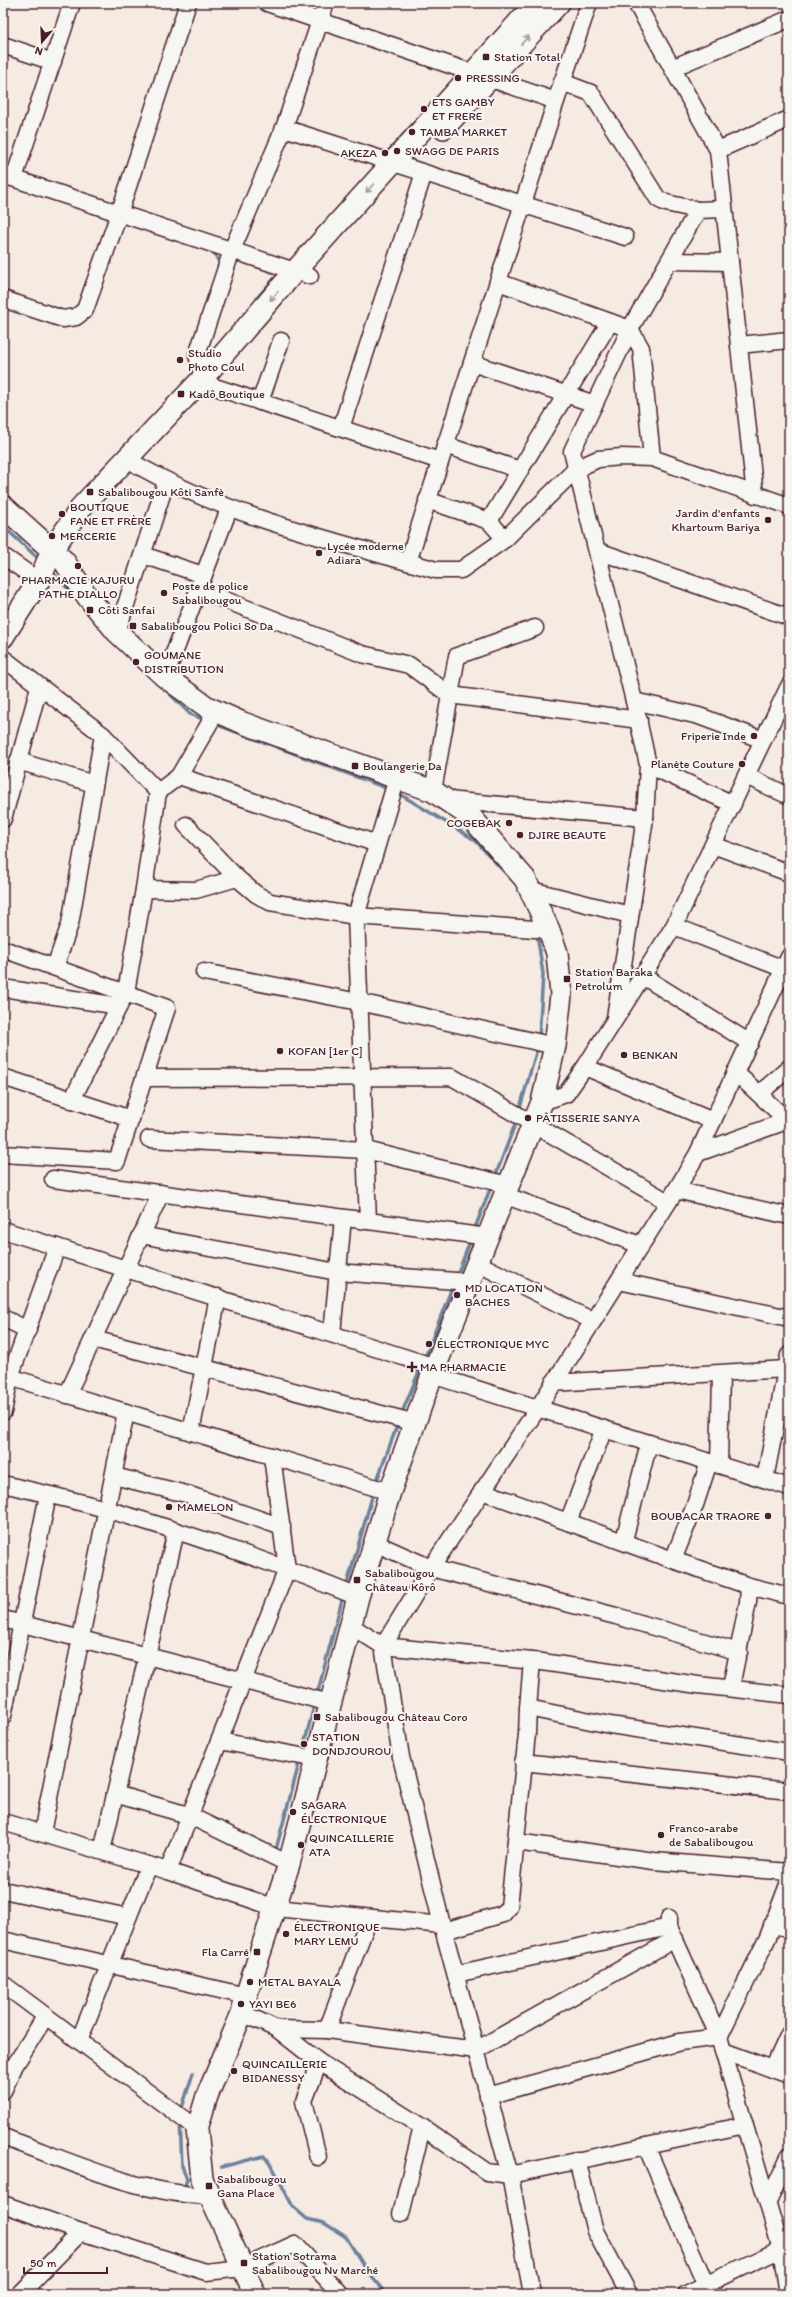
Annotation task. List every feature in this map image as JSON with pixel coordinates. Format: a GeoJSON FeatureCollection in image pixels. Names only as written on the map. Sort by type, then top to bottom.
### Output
{"type":"FeatureCollection","features":[{"type":"Feature","properties":{"kind":"main road"},"geometry":{"type":"LineString","coordinates":[[3,637],[40,579],[92,514],[137,466],[302,274],[408,168],[483,75],[536,3]]}},
{"type":"Feature","properties":{"kind":"main road"},"geometry":{"type":"LineString","coordinates":[[483,75],[559,3]]}},
{"type":"Feature","properties":{"kind":"main road"},"geometry":{"type":"LineString","coordinates":[[58,556],[83,505],[208,382]]}},
{"type":"Feature","properties":{"kind":"main road"},"geometry":{"type":"LineString","coordinates":[[3,506],[58,556],[87,596],[117,632],[165,677],[207,707],[216,712],[397,778],[440,796],[471,817],[493,840],[525,879],[549,930],[557,953],[561,995],[556,1046],[542,1102],[434,1371],[390,1492],[358,1597],[317,1759],[276,1908],[244,2004],[207,2096],[197,2129],[202,2179],[255,2294]]}},
{"type":"Feature","properties":{"kind":"street"},"geometry":{"type":"LineString","coordinates":[[72,3],[53,62],[8,176],[302,274]]}},
{"type":"Feature","properties":{"kind":"street"},"geometry":{"type":"LineString","coordinates":[[3,299],[63,318],[76,317],[85,310],[120,214],[188,3]]}},
{"type":"Feature","properties":{"kind":"street"},"geometry":{"type":"LineString","coordinates":[[267,3],[556,101]]}},
{"type":"Feature","properties":{"kind":"street"},"geometry":{"type":"LineString","coordinates":[[326,3],[284,128],[232,250],[197,355],[208,382],[260,402],[440,461]]}},
{"type":"Feature","properties":{"kind":"street"},"geometry":{"type":"LineString","coordinates":[[408,562],[562,82],[589,3]]}},
{"type":"Feature","properties":{"kind":"street"},"geometry":{"type":"LineString","coordinates":[[636,3],[718,150],[755,496]]}},
{"type":"Feature","properties":{"kind":"street"},"geometry":{"type":"LineString","coordinates":[[672,68],[789,19]]}},
{"type":"Feature","properties":{"kind":"street"},"geometry":{"type":"LineString","coordinates":[[3,45],[53,62]]}},
{"type":"Feature","properties":{"kind":"street"},"geometry":{"type":"LineString","coordinates":[[562,82],[591,93],[658,199],[666,203],[698,210],[724,209]]}},
{"type":"Feature","properties":{"kind":"street"},"geometry":{"type":"LineString","coordinates":[[718,150],[789,119]]}},
{"type":"Feature","properties":{"kind":"street"},"geometry":{"type":"LineString","coordinates":[[284,128],[624,237]]}},
{"type":"Feature","properties":{"kind":"street"},"geometry":{"type":"LineString","coordinates":[[341,428],[408,168]]}},
{"type":"Feature","properties":{"kind":"street"},"geometry":{"type":"LineString","coordinates":[[615,1018],[645,818],[648,765],[639,720],[598,551],[572,452],[630,329],[698,210]]}},
{"type":"Feature","properties":{"kind":"street"},"geometry":{"type":"LineString","coordinates":[[670,261],[730,262]]}},
{"type":"Feature","properties":{"kind":"street"},"geometry":{"type":"LineString","coordinates":[[498,282],[630,329],[641,348],[652,458]]}},
{"type":"Feature","properties":{"kind":"street"},"geometry":{"type":"LineString","coordinates":[[489,521],[610,322]]}},
{"type":"Feature","properties":{"kind":"street"},"geometry":{"type":"LineString","coordinates":[[739,345],[789,340]]}},
{"type":"Feature","properties":{"kind":"street"},"geometry":{"type":"LineString","coordinates":[[260,402],[281,341]]}},
{"type":"Feature","properties":{"kind":"street"},"geometry":{"type":"LineString","coordinates":[[472,363],[595,404]]}},
{"type":"Feature","properties":{"kind":"street"},"geometry":{"type":"LineString","coordinates":[[445,445],[520,470]]}},
{"type":"Feature","properties":{"kind":"street"},"geometry":{"type":"LineString","coordinates":[[137,466],[166,482],[229,509],[436,570],[461,570],[505,539],[576,469],[598,459],[622,457],[652,458],[755,496],[789,506]]}},
{"type":"Feature","properties":{"kind":"street"},"geometry":{"type":"LineString","coordinates":[[117,632],[166,482]]}},
{"type":"Feature","properties":{"kind":"street"},"geometry":{"type":"LineString","coordinates":[[428,500],[489,521],[505,539]]}},
{"type":"Feature","properties":{"kind":"street"},"geometry":{"type":"LineString","coordinates":[[165,677],[229,509]]}},
{"type":"Feature","properties":{"kind":"street"},"geometry":{"type":"LineString","coordinates":[[598,551],[789,617]]}},
{"type":"Feature","properties":{"kind":"street"},"geometry":{"type":"LineString","coordinates":[[143,555],[201,583],[362,654],[409,665],[450,695],[639,720]]}},
{"type":"Feature","properties":{"kind":"street"},"geometry":{"type":"LineString","coordinates":[[3,556],[40,579]]}},
{"type":"Feature","properties":{"kind":"street"},"geometry":{"type":"LineString","coordinates":[[535,628],[457,656],[450,695],[440,796],[645,818]]}},
{"type":"Feature","properties":{"kind":"street"},"geometry":{"type":"LineString","coordinates":[[3,658],[38,687],[103,735],[158,792]]}},
{"type":"Feature","properties":{"kind":"street"},"geometry":{"type":"LineString","coordinates":[[542,1102],[566,1094],[585,1067],[641,975],[674,926],[789,686]]}},
{"type":"Feature","properties":{"kind":"street"},"geometry":{"type":"LineString","coordinates":[[3,819],[7,787],[18,761],[38,687]]}},
{"type":"Feature","properties":{"kind":"street"},"geometry":{"type":"LineString","coordinates":[[634,701],[700,716],[763,740]]}},
{"type":"Feature","properties":{"kind":"street"},"geometry":{"type":"LineString","coordinates":[[72,1100],[126,992],[144,889],[158,792],[179,776],[216,712]]}},
{"type":"Feature","properties":{"kind":"street"},"geometry":{"type":"LineString","coordinates":[[55,967],[70,924],[103,735]]}},
{"type":"Feature","properties":{"kind":"street"},"geometry":{"type":"LineString","coordinates":[[18,761],[94,784]]}},
{"type":"Feature","properties":{"kind":"street"},"geometry":{"type":"LineString","coordinates":[[648,765],[733,804]]}},
{"type":"Feature","properties":{"kind":"street"},"geometry":{"type":"LineString","coordinates":[[179,776],[377,844]]}},
{"type":"Feature","properties":{"kind":"street"},"geometry":{"type":"LineString","coordinates":[[746,776],[789,796]]}},
{"type":"Feature","properties":{"kind":"street"},"geometry":{"type":"LineString","coordinates":[[368,1221],[364,1079],[359,1002],[356,916],[397,778]]}},
{"type":"Feature","properties":{"kind":"street"},"geometry":{"type":"LineString","coordinates":[[186,825],[237,878],[256,894],[270,902],[356,916],[549,930]]}},
{"type":"Feature","properties":{"kind":"street"},"geometry":{"type":"LineString","coordinates":[[713,845],[789,873]]}},
{"type":"Feature","properties":{"kind":"street"},"geometry":{"type":"LineString","coordinates":[[144,889],[196,890],[237,878]]}},
{"type":"Feature","properties":{"kind":"street"},"geometry":{"type":"LineString","coordinates":[[531,890],[630,915]]}},
{"type":"Feature","properties":{"kind":"street"},"geometry":{"type":"LineString","coordinates":[[532,2294],[510,2175],[443,1928],[401,1757],[383,1646],[431,1568],[538,1408],[698,1153],[787,965],[674,926]]}},
{"type":"Feature","properties":{"kind":"street"},"geometry":{"type":"LineString","coordinates":[[3,949],[167,1008],[117,1161],[3,1154]]}},
{"type":"Feature","properties":{"kind":"street"},"geometry":{"type":"LineString","coordinates":[[204,972],[359,1002],[556,1046]]}},
{"type":"Feature","properties":{"kind":"street"},"geometry":{"type":"LineString","coordinates":[[641,975],[750,1043]]}},
{"type":"Feature","properties":{"kind":"street"},"geometry":{"type":"LineString","coordinates":[[3,988],[119,1006]]}},
{"type":"Feature","properties":{"kind":"street"},"geometry":{"type":"LineString","coordinates":[[585,1067],[713,1121]]}},
{"type":"Feature","properties":{"kind":"street"},"geometry":{"type":"LineString","coordinates":[[759,1094],[789,1068]]}},
{"type":"Feature","properties":{"kind":"street"},"geometry":{"type":"LineString","coordinates":[[698,1153],[788,1121],[736,1072]]}},
{"type":"Feature","properties":{"kind":"street"},"geometry":{"type":"LineString","coordinates":[[3,1077],[131,1120]]}},
{"type":"Feature","properties":{"kind":"street"},"geometry":{"type":"LineString","coordinates":[[145,1078],[364,1079],[452,1077],[533,1124],[672,1196],[789,1216]]}},
{"type":"Feature","properties":{"kind":"street"},"geometry":{"type":"LineString","coordinates":[[149,1139],[366,1150],[506,1190],[640,1245]]}},
{"type":"Feature","properties":{"kind":"street"},"geometry":{"type":"LineString","coordinates":[[54,1179],[488,1237]]}},
{"type":"Feature","properties":{"kind":"street"},"geometry":{"type":"LineString","coordinates":[[67,1395],[161,1193]]}},
{"type":"Feature","properties":{"kind":"street"},"geometry":{"type":"LineString","coordinates":[[332,1334],[343,1218]]}},
{"type":"Feature","properties":{"kind":"street"},"geometry":{"type":"LineString","coordinates":[[3,1230],[332,1334],[538,1408],[789,1487]]}},
{"type":"Feature","properties":{"kind":"street"},"geometry":{"type":"LineString","coordinates":[[142,1235],[338,1272],[469,1282]]}},
{"type":"Feature","properties":{"kind":"street"},"geometry":{"type":"LineString","coordinates":[[3,1412],[7,1376],[28,1330],[57,1247]]}},
{"type":"Feature","properties":{"kind":"street"},"geometry":{"type":"LineString","coordinates":[[477,1263],[593,1321]]}},
{"type":"Feature","properties":{"kind":"street"},"geometry":{"type":"LineString","coordinates":[[619,1281],[789,1318]]}},
{"type":"Feature","properties":{"kind":"street"},"geometry":{"type":"LineString","coordinates":[[191,1432],[218,1298]]}},
{"type":"Feature","properties":{"kind":"street"},"geometry":{"type":"LineString","coordinates":[[3,1318],[28,1330]]}},
{"type":"Feature","properties":{"kind":"street"},"geometry":{"type":"LineString","coordinates":[[93,1340],[416,1423]]}},
{"type":"Feature","properties":{"kind":"street"},"geometry":{"type":"LineString","coordinates":[[553,1383],[721,1374],[788,1362],[765,1479]]}},
{"type":"Feature","properties":{"kind":"street"},"geometry":{"type":"LineString","coordinates":[[673,1560],[695,1505],[714,1464],[721,1374]]}},
{"type":"Feature","properties":{"kind":"street"},"geometry":{"type":"LineString","coordinates":[[7,1376],[390,1492]]}},
{"type":"Feature","properties":{"kind":"street"},"geometry":{"type":"LineString","coordinates":[[42,1833],[108,1510],[126,1412]]}},
{"type":"Feature","properties":{"kind":"street"},"geometry":{"type":"LineString","coordinates":[[568,1522],[604,1429]]}},
{"type":"Feature","properties":{"kind":"street"},"geometry":{"type":"LineString","coordinates":[[624,1540],[650,1443]]}},
{"type":"Feature","properties":{"kind":"street"},"geometry":{"type":"LineString","coordinates":[[168,1871],[188,1815],[287,1569],[272,1456]]}},
{"type":"Feature","properties":{"kind":"street"},"geometry":{"type":"LineString","coordinates":[[114,1476],[190,1495],[282,1527]]}},
{"type":"Feature","properties":{"kind":"street"},"geometry":{"type":"LineString","coordinates":[[3,1484],[108,1510],[176,1531],[287,1569],[358,1597]]}},
{"type":"Feature","properties":{"kind":"street"},"geometry":{"type":"LineString","coordinates":[[482,1490],[568,1522],[624,1540],[673,1560],[749,1586],[788,1593]]}},
{"type":"Feature","properties":{"kind":"street"},"geometry":{"type":"LineString","coordinates":[[3,1716],[48,1495]]}},
{"type":"Feature","properties":{"kind":"street"},"geometry":{"type":"LineString","coordinates":[[102,1851],[176,1531]]}},
{"type":"Feature","properties":{"kind":"street"},"geometry":{"type":"LineString","coordinates":[[375,1543],[431,1568],[616,1616],[739,1652]]}},
{"type":"Feature","properties":{"kind":"street"},"geometry":{"type":"LineString","coordinates":[[731,1687],[748,1602],[749,1586]]}},
{"type":"Feature","properties":{"kind":"street"},"geometry":{"type":"LineString","coordinates":[[3,1619],[330,1703]]}},
{"type":"Feature","properties":{"kind":"street"},"geometry":{"type":"LineString","coordinates":[[351,1626],[383,1646],[532,1661],[698,1685],[731,1687],[789,1695]]}},
{"type":"Feature","properties":{"kind":"street"},"geometry":{"type":"LineString","coordinates":[[3,1822],[149,1865],[276,1908],[443,1928],[503,1914],[509,1907],[527,1734],[532,1661]]}},
{"type":"Feature","properties":{"kind":"street"},"geometry":{"type":"LineString","coordinates":[[528,1708],[610,1725],[789,1752]]}},
{"type":"Feature","properties":{"kind":"street"},"geometry":{"type":"LineString","coordinates":[[219,1741],[317,1759]]}},
{"type":"Feature","properties":{"kind":"street"},"geometry":{"type":"LineString","coordinates":[[523,1762],[789,1792]]}},
{"type":"Feature","properties":{"kind":"street"},"geometry":{"type":"LineString","coordinates":[[115,1794],[188,1815],[289,1864]]}},
{"type":"Feature","properties":{"kind":"street"},"geometry":{"type":"LineString","coordinates":[[516,1842],[654,1861],[789,1872]]}},
{"type":"Feature","properties":{"kind":"street"},"geometry":{"type":"LineString","coordinates":[[79,2041],[149,1865]]}},
{"type":"Feature","properties":{"kind":"street"},"geometry":{"type":"LineString","coordinates":[[721,2044],[789,1882]]}},
{"type":"Feature","properties":{"kind":"street"},"geometry":{"type":"LineString","coordinates":[[3,1890],[128,1917]]}},
{"type":"Feature","properties":{"kind":"street"},"geometry":{"type":"LineString","coordinates":[[327,2030],[369,1918]]}},
{"type":"Feature","properties":{"kind":"street"},"geometry":{"type":"LineString","coordinates":[[772,1925],[789,1928]]}},
{"type":"Feature","properties":{"kind":"street"},"geometry":{"type":"LineString","coordinates":[[456,1974],[671,1928]]}},
{"type":"Feature","properties":{"kind":"street"},"geometry":{"type":"LineString","coordinates":[[277,2029],[327,2030],[476,2050],[671,1928]]}},
{"type":"Feature","properties":{"kind":"street"},"geometry":{"type":"LineString","coordinates":[[671,1928],[721,2044],[781,2249],[788,2294]]}},
{"type":"Feature","properties":{"kind":"street"},"geometry":{"type":"LineString","coordinates":[[3,1940],[109,1963],[244,2004],[319,2062],[422,2127],[487,2172],[510,2175],[745,2125]]}},
{"type":"Feature","properties":{"kind":"street"},"geometry":{"type":"LineString","coordinates":[[3,1984],[45,2017],[197,2129]]}},
{"type":"Feature","properties":{"kind":"street"},"geometry":{"type":"LineString","coordinates":[[3,2091],[9,2062],[45,2017]]}},
{"type":"Feature","properties":{"kind":"street"},"geometry":{"type":"LineString","coordinates":[[773,2069],[789,2034]]}},
{"type":"Feature","properties":{"kind":"street"},"geometry":{"type":"LineString","coordinates":[[488,2096],[680,2042],[721,2044],[789,2075]]}},
{"type":"Feature","properties":{"kind":"street"},"geometry":{"type":"LineString","coordinates":[[318,2157],[304,2101],[319,2062]]}},
{"type":"Feature","properties":{"kind":"street"},"geometry":{"type":"LineString","coordinates":[[401,2214],[422,2127]]}},
{"type":"Feature","properties":{"kind":"street"},"geometry":{"type":"LineString","coordinates":[[3,2137],[144,2188],[191,2196],[209,2196]]}},
{"type":"Feature","properties":{"kind":"street"},"geometry":{"type":"LineString","coordinates":[[646,2146],[706,2285]]}},
{"type":"Feature","properties":{"kind":"street"},"geometry":{"type":"LineString","coordinates":[[768,2202],[789,2157]]}},
{"type":"Feature","properties":{"kind":"street"},"geometry":{"type":"LineString","coordinates":[[577,2160],[595,2231],[629,2294]]}},
{"type":"Feature","properties":{"kind":"street"},"geometry":{"type":"LineString","coordinates":[[3,2204],[80,2232],[206,2272],[242,2268],[295,2244],[340,2294]]}},
{"type":"Feature","properties":{"kind":"street"},"geometry":{"type":"LineString","coordinates":[[26,2293],[80,2232]]}},
{"type":"Feature","properties":{"kind":"street"},"geometry":{"type":"LineString","coordinates":[[686,2294],[781,2249]]}},
{"type":"Feature","properties":{"kind":"waterway"},"geometry":{"type":"LineString","coordinates":[[384,156],[415,122]]}},
{"type":"Feature","properties":{"kind":"waterway"},"geometry":{"type":"LineString","coordinates":[[213,251],[220,264]]}},
{"type":"Feature","properties":{"kind":"waterway"},"geometry":{"type":"LineString","coordinates":[[257,298],[276,277]]}},
{"type":"Feature","properties":{"kind":"waterway"},"geometry":{"type":"LineString","coordinates":[[3,526],[41,561]]}},
{"type":"Feature","properties":{"kind":"waterway"},"geometry":{"type":"LineString","coordinates":[[51,571],[76,597]]}},
{"type":"Feature","properties":{"kind":"waterway"},"geometry":{"type":"LineString","coordinates":[[166,690],[190,714],[207,721]]}},
{"type":"Feature","properties":{"kind":"waterway"},"geometry":{"type":"LineString","coordinates":[[215,724],[389,789]]}},
{"type":"Feature","properties":{"kind":"waterway"},"geometry":{"type":"LineString","coordinates":[[398,793],[475,840],[510,878]]}},
{"type":"Feature","properties":{"kind":"waterway"},"geometry":{"type":"LineString","coordinates":[[537,933],[543,974],[539,1038]]}},
{"type":"Feature","properties":{"kind":"waterway"},"geometry":{"type":"LineString","coordinates":[[519,1111],[538,1046]]}},
{"type":"Feature","properties":{"kind":"waterway"},"geometry":{"type":"LineString","coordinates":[[495,1177],[517,1119]]}},
{"type":"Feature","properties":{"kind":"waterway"},"geometry":{"type":"LineString","coordinates":[[474,1231],[492,1184]]}},
{"type":"Feature","properties":{"kind":"waterway"},"geometry":{"type":"LineString","coordinates":[[456,1278],[471,1239]]}},
{"type":"Feature","properties":{"kind":"waterway"},"geometry":{"type":"LineString","coordinates":[[424,1360],[453,1285]]}},
{"type":"Feature","properties":{"kind":"waterway"},"geometry":{"type":"LineString","coordinates":[[401,1415],[421,1367]]}},
{"type":"Feature","properties":{"kind":"waterway"},"geometry":{"type":"LineString","coordinates":[[376,1483],[398,1423]]}},
{"type":"Feature","properties":{"kind":"waterway"},"geometry":{"type":"LineString","coordinates":[[346,1588],[374,1490]]}},
{"type":"Feature","properties":{"kind":"waterway"},"geometry":{"type":"LineString","coordinates":[[317,1695],[343,1596]]}},
{"type":"Feature","properties":{"kind":"waterway"},"geometry":{"type":"LineString","coordinates":[[302,1753],[315,1702]]}},
{"type":"Feature","properties":{"kind":"waterway"},"geometry":{"type":"LineString","coordinates":[[275,1853],[300,1760]]}},
{"type":"Feature","properties":{"kind":"waterway"},"geometry":{"type":"LineString","coordinates":[[181,2111],[193,2073]]}},
{"type":"Feature","properties":{"kind":"waterway"},"geometry":{"type":"LineString","coordinates":[[180,2121],[182,2166],[187,2179],[184,2189]]}},
{"type":"Feature","properties":{"kind":"waterway"},"geometry":{"type":"LineString","coordinates":[[221,2167],[264,2156],[273,2168],[293,2207],[307,2219],[324,2223],[346,2237],[367,2271],[386,2294]]}},
{"type":"Feature","properties":{"kind":"place","name":"Station Total"},"geometry":{"type":"Point","coordinates":[486,57]}},
{"type":"Feature","properties":{"kind":"place","name":"PRESSING"},"geometry":{"type":"Point","coordinates":[458,78]}},
{"type":"Feature","properties":{"kind":"place","name":"ETS GAMBY ET FRERE"},"geometry":{"type":"Point","coordinates":[424,109]}},
{"type":"Feature","properties":{"kind":"place","name":"TAMBA MARKET"},"geometry":{"type":"Point","coordinates":[412,132]}},
{"type":"Feature","properties":{"kind":"place","name":"SWAGG DE PARIS"},"geometry":{"type":"Point","coordinates":[397,151]}},
{"type":"Feature","properties":{"kind":"place","name":"AKEZA"},"geometry":{"type":"Point","coordinates":[385,153]}},
{"type":"Feature","properties":{"kind":"place","name":"Studio Photo Coul"},"geometry":{"type":"Point","coordinates":[180,360]}},
{"type":"Feature","properties":{"kind":"place","name":"Kadô Boutique"},"geometry":{"type":"Point","coordinates":[181,394]}},
{"type":"Feature","properties":{"kind":"place","name":"Sabalibougou Kôti Sanfè"},"geometry":{"type":"Point","coordinates":[90,492]}},
{"type":"Feature","properties":{"kind":"place","name":"BOUTIQUE FANE ET FRÈRE"},"geometry":{"type":"Point","coordinates":[62,514]}},
{"type":"Feature","properties":{"kind":"place","name":"Jardin d'enfants Khartoum Bariya"},"geometry":{"type":"Point","coordinates":[768,520]}},
{"type":"Feature","properties":{"kind":"place","name":"MERCERIE"},"geometry":{"type":"Point","coordinates":[52,536]}},
{"type":"Feature","properties":{"kind":"place","name":"Lycée moderne Adiara"},"geometry":{"type":"Point","coordinates":[319,553]}},
{"type":"Feature","properties":{"kind":"place","name":"PHARMACIE KAJURU PATHE DIALLO"},"geometry":{"type":"Point","coordinates":[78,566]}},
{"type":"Feature","properties":{"kind":"place","name":"Poste de police Sabalibougou"},"geometry":{"type":"Point","coordinates":[164,593]}},
{"type":"Feature","properties":{"kind":"place","name":"Côti Sanfai"},"geometry":{"type":"Point","coordinates":[90,610]}},
{"type":"Feature","properties":{"kind":"place","name":"Sabalibougou Polici So Da"},"geometry":{"type":"Point","coordinates":[133,626]}},
{"type":"Feature","properties":{"kind":"place","name":"GOUMANE DISTRIBUTION"},"geometry":{"type":"Point","coordinates":[136,662]}},
{"type":"Feature","properties":{"kind":"place","name":"Friperie Inde"},"geometry":{"type":"Point","coordinates":[754,736]}},
{"type":"Feature","properties":{"kind":"place","name":"Planète Couture"},"geometry":{"type":"Point","coordinates":[742,764]}},
{"type":"Feature","properties":{"kind":"place","name":"Boulangerie Da"},"geometry":{"type":"Point","coordinates":[355,766]}},
{"type":"Feature","properties":{"kind":"place","name":"COGEBAK"},"geometry":{"type":"Point","coordinates":[509,823]}},
{"type":"Feature","properties":{"kind":"place","name":"DJIRE BEAUTE"},"geometry":{"type":"Point","coordinates":[520,835]}},
{"type":"Feature","properties":{"kind":"place","name":"Station Baraka Petrolum"},"geometry":{"type":"Point","coordinates":[567,979]}},
{"type":"Feature","properties":{"kind":"place","name":"KOFAN [1er C]"},"geometry":{"type":"Point","coordinates":[280,1051]}},
{"type":"Feature","properties":{"kind":"place","name":"BENKAN"},"geometry":{"type":"Point","coordinates":[624,1055]}},
{"type":"Feature","properties":{"kind":"place","name":"PÂTISSERIE SANYA"},"geometry":{"type":"Point","coordinates":[528,1118]}},
{"type":"Feature","properties":{"kind":"place","name":"MD LOCATION BACHES"},"geometry":{"type":"Point","coordinates":[457,1295]}},
{"type":"Feature","properties":{"kind":"place","name":"ÉLECTRONIQUE MYC"},"geometry":{"type":"Point","coordinates":[429,1344]}},
{"type":"Feature","properties":{"kind":"place","name":"MA PHARMACIE"},"geometry":{"type":"Point","coordinates":[412,1367]}},
{"type":"Feature","properties":{"kind":"place","name":"MAMELON"},"geometry":{"type":"Point","coordinates":[169,1507]}},
{"type":"Feature","properties":{"kind":"place","name":"BOUBACAR TRAORE"},"geometry":{"type":"Point","coordinates":[768,1516]}},
{"type":"Feature","properties":{"kind":"place","name":"Sabalibougou Château Kôrô"},"geometry":{"type":"Point","coordinates":[357,1580]}},
{"type":"Feature","properties":{"kind":"place","name":"Sabalibougou Château Coro"},"geometry":{"type":"Point","coordinates":[317,1717]}},
{"type":"Feature","properties":{"kind":"place","name":"STATION DONDJOUROU"},"geometry":{"type":"Point","coordinates":[304,1744]}},
{"type":"Feature","properties":{"kind":"place","name":"SAGARA ÉLECTRONIQUE"},"geometry":{"type":"Point","coordinates":[293,1812]}},
{"type":"Feature","properties":{"kind":"place","name":"Franco-arabe de Sabalibougou"},"geometry":{"type":"Point","coordinates":[661,1835]}},
{"type":"Feature","properties":{"kind":"place","name":"QUINCAILLERIE ATA"},"geometry":{"type":"Point","coordinates":[301,1845]}},
{"type":"Feature","properties":{"kind":"place","name":"ÉLECTRONIQUE MARY LEMU"},"geometry":{"type":"Point","coordinates":[286,1934]}},
{"type":"Feature","properties":{"kind":"place","name":"Fla Carré"},"geometry":{"type":"Point","coordinates":[257,1952]}},
{"type":"Feature","properties":{"kind":"place","name":"METAL BAYALA"},"geometry":{"type":"Point","coordinates":[250,1982]}},
{"type":"Feature","properties":{"kind":"place","name":"YAYI BE6"},"geometry":{"type":"Point","coordinates":[241,2004]}},
{"type":"Feature","properties":{"kind":"place","name":"QUINCAILLERIE BIDANESSY"},"geometry":{"type":"Point","coordinates":[234,2071]}},
{"type":"Feature","properties":{"kind":"place","name":"Sabalibougou Gana Place"},"geometry":{"type":"Point","coordinates":[209,2186]}},
{"type":"Feature","properties":{"kind":"place","name":"Station Sotrama Sabalibougou Nv Marché"},"geometry":{"type":"Point","coordinates":[244,2263]}}]}
